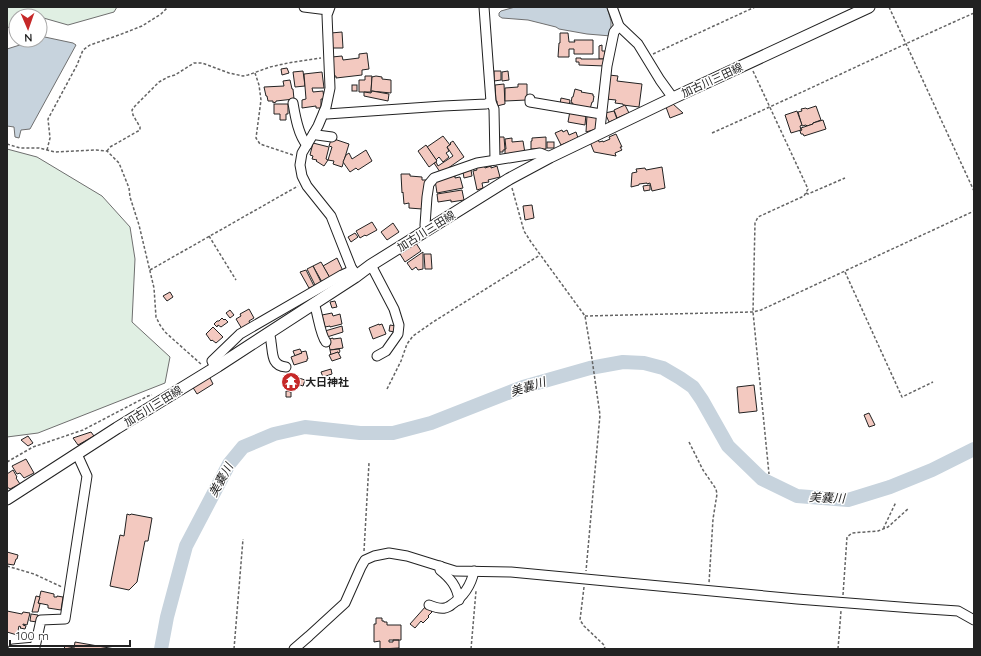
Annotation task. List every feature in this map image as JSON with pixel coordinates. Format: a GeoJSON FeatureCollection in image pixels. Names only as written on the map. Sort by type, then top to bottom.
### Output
{"type":"FeatureCollection","features":[{"type":"Feature","properties":{"kind":"main road","name":"加古川三田線"},"geometry":{"type":"LineString","coordinates":[[7,499],[212,370],[314,303],[354,274],[371,265],[509,179],[601,132],[869,7]]}},
{"type":"Feature","properties":{"kind":"street"},"geometry":{"type":"LineString","coordinates":[[212,370],[212,361],[240,334],[342,275],[354,274],[331,216],[302,176],[300,165],[302,153],[318,126],[326,107],[330,88],[327,15],[329,9],[304,7]]}},
{"type":"Feature","properties":{"kind":"street"},"geometry":{"type":"LineString","coordinates":[[484,7],[491,102],[494,109],[495,160]]}},
{"type":"Feature","properties":{"kind":"street"},"geometry":{"type":"LineString","coordinates":[[612,7],[619,26],[638,44],[673,98]]}},
{"type":"Feature","properties":{"kind":"street"},"geometry":{"type":"LineString","coordinates":[[601,132],[600,129],[607,66],[614,32],[619,26]]}},
{"type":"Feature","properties":{"kind":"street"},"geometry":{"type":"LineString","coordinates":[[530,99],[530,102],[602,114]]}},
{"type":"Feature","properties":{"kind":"street"},"geometry":{"type":"LineString","coordinates":[[324,112],[327,114],[486,104],[491,102]]}},
{"type":"Feature","properties":{"kind":"street"},"geometry":{"type":"LineString","coordinates":[[293,103],[300,133],[304,142],[307,144]]}},
{"type":"Feature","properties":{"kind":"street"},"geometry":{"type":"LineString","coordinates":[[314,133],[317,135],[332,137]]}},
{"type":"Feature","properties":{"kind":"street"},"geometry":{"type":"LineString","coordinates":[[426,231],[427,197],[429,184],[434,178],[477,163],[540,153],[550,157]]}},
{"type":"Feature","properties":{"kind":"street"},"geometry":{"type":"LineString","coordinates":[[371,265],[394,309],[398,325],[398,334],[386,351],[377,356]]}},
{"type":"Feature","properties":{"kind":"street"},"geometry":{"type":"LineString","coordinates":[[314,303],[323,338],[326,342]]}},
{"type":"Feature","properties":{"kind":"street"},"geometry":{"type":"LineString","coordinates":[[269,333],[272,355],[280,367],[286,367]]}},
{"type":"Feature","properties":{"kind":"street"},"geometry":{"type":"LineString","coordinates":[[13,649],[35,647],[41,620],[65,619],[87,476],[77,454]]}},
{"type":"Feature","properties":{"kind":"street"},"geometry":{"type":"LineString","coordinates":[[294,649],[345,603],[365,560],[374,556],[389,554],[407,556],[455,571],[511,572],[958,611],[974,620]]}},
{"type":"Feature","properties":{"kind":"street"},"geometry":{"type":"LineString","coordinates":[[440,566],[440,570],[453,583],[459,600]]}},
{"type":"Feature","properties":{"kind":"street"},"geometry":{"type":"LineString","coordinates":[[429,605],[438,608],[446,608],[459,600],[467,590],[473,578],[474,571]]}},
{"type":"Feature","properties":{"kind":"path"},"geometry":{"type":"LineString","coordinates":[[47,150],[50,138],[48,119],[77,65],[83,50],[90,45],[142,26],[161,14],[168,7]]}},
{"type":"Feature","properties":{"kind":"path"},"geometry":{"type":"LineString","coordinates":[[646,58],[755,7]]}},
{"type":"Feature","properties":{"kind":"path"},"geometry":{"type":"LineString","coordinates":[[889,7],[974,191]]}},
{"type":"Feature","properties":{"kind":"path"},"geometry":{"type":"LineString","coordinates":[[712,133],[974,13]]}},
{"type":"Feature","properties":{"kind":"path"},"geometry":{"type":"LineString","coordinates":[[107,151],[110,147],[140,130],[132,110],[159,82],[175,75],[194,63],[202,63],[229,73],[243,76],[282,64],[328,56]]}},
{"type":"Feature","properties":{"kind":"path"},"geometry":{"type":"LineString","coordinates":[[749,63],[808,189],[804,196],[758,217],[755,223],[753,312],[768,474]]}},
{"type":"Feature","properties":{"kind":"path"},"geometry":{"type":"LineString","coordinates":[[255,72],[261,100],[256,138],[260,144],[301,157]]}},
{"type":"Feature","properties":{"kind":"path"},"geometry":{"type":"LineString","coordinates":[[7,144],[20,148],[39,148],[55,152],[96,150],[107,151],[119,163],[129,188],[130,197],[139,225],[150,270],[154,288],[156,317],[165,332],[212,370]]}},
{"type":"Feature","properties":{"kind":"path"},"geometry":{"type":"LineString","coordinates":[[806,192],[808,194],[845,178]]}},
{"type":"Feature","properties":{"kind":"path"},"geometry":{"type":"LineString","coordinates":[[509,179],[524,231],[585,316],[600,415],[580,620],[584,626],[604,645],[605,649]]}},
{"type":"Feature","properties":{"kind":"path"},"geometry":{"type":"LineString","coordinates":[[150,270],[305,182]]}},
{"type":"Feature","properties":{"kind":"path"},"geometry":{"type":"LineString","coordinates":[[585,316],[753,312],[761,310],[974,211]]}},
{"type":"Feature","properties":{"kind":"path"},"geometry":{"type":"LineString","coordinates":[[209,236],[236,280]]}},
{"type":"Feature","properties":{"kind":"path"},"geometry":{"type":"LineString","coordinates":[[387,389],[401,361],[407,344],[413,336],[540,254]]}},
{"type":"Feature","properties":{"kind":"path"},"geometry":{"type":"LineString","coordinates":[[845,271],[902,397],[934,382]]}},
{"type":"Feature","properties":{"kind":"path"},"geometry":{"type":"LineString","coordinates":[[7,462],[33,447],[83,430],[148,396],[162,392],[169,396]]}},
{"type":"Feature","properties":{"kind":"path"},"geometry":{"type":"LineString","coordinates":[[689,442],[703,470],[716,489],[717,494],[713,519],[708,590]]}},
{"type":"Feature","properties":{"kind":"path"},"geometry":{"type":"LineString","coordinates":[[365,560],[364,554],[369,463]]}},
{"type":"Feature","properties":{"kind":"path"},"geometry":{"type":"LineString","coordinates":[[884,529],[896,502]]}},
{"type":"Feature","properties":{"kind":"path"},"geometry":{"type":"LineString","coordinates":[[838,649],[847,537],[852,533],[878,531],[884,529],[910,508]]}},
{"type":"Feature","properties":{"kind":"path"},"geometry":{"type":"LineString","coordinates":[[234,649],[243,539]]}},
{"type":"Feature","properties":{"kind":"path"},"geometry":{"type":"LineString","coordinates":[[7,566],[34,574],[70,590]]}},
{"type":"Feature","properties":{"kind":"path"},"geometry":{"type":"LineString","coordinates":[[471,649],[476,588]]}},
{"type":"Feature","properties":{"kind":"green space"},"geometry":{"type":"Polygon","coordinates":[[[7,7],[117,7],[114,12],[68,25],[48,19],[48,8],[8,8],[7,28],[7,7]]]}},
{"type":"Feature","properties":{"kind":"green space"},"geometry":{"type":"Polygon","coordinates":[[[7,149],[37,157],[102,196],[130,227],[135,259],[132,322],[170,357],[165,383],[38,433],[7,437],[7,149]]]}},
{"type":"Feature","properties":{"kind":"shaded area"},"geometry":{"type":"Polygon","coordinates":[[[515,7],[607,7],[611,21],[611,36],[587,34],[559,29],[528,20],[502,18],[499,16],[501,11],[515,7]]]}},
{"type":"Feature","properties":{"kind":"shaded area"},"geometry":{"type":"Polygon","coordinates":[[[48,38],[76,45],[30,129],[21,130],[19,138],[15,137],[14,127],[7,126],[7,49],[48,48],[48,38]]]}},
{"type":"Feature","properties":{"kind":"building"},"geometry":{"type":"Polygon","coordinates":[[[342,32],[343,48],[332,48],[331,33],[342,32]]]}},
{"type":"Feature","properties":{"kind":"building"},"geometry":{"type":"Polygon","coordinates":[[[560,33],[568,33],[569,42],[575,42],[574,40],[593,40],[593,54],[574,54],[574,49],[569,49],[569,57],[558,57],[560,33]]]}},
{"type":"Feature","properties":{"kind":"building"},"geometry":{"type":"Polygon","coordinates":[[[602,45],[602,51],[605,51],[605,59],[599,59],[599,46],[602,45]]]}},
{"type":"Feature","properties":{"kind":"building"},"geometry":{"type":"Polygon","coordinates":[[[367,53],[369,69],[362,70],[362,75],[336,78],[336,76],[334,76],[332,57],[342,56],[343,60],[359,58],[359,54],[367,53]]]}},
{"type":"Feature","properties":{"kind":"building"},"geometry":{"type":"Polygon","coordinates":[[[576,58],[605,59],[605,66],[579,65],[579,62],[576,62],[576,58]]]}},
{"type":"Feature","properties":{"kind":"building"},"geometry":{"type":"Polygon","coordinates":[[[287,68],[289,73],[282,75],[281,69],[287,68]]]}},
{"type":"Feature","properties":{"kind":"building"},"geometry":{"type":"Polygon","coordinates":[[[303,71],[305,86],[295,87],[293,72],[303,71]]]}},
{"type":"Feature","properties":{"kind":"building"},"geometry":{"type":"Polygon","coordinates":[[[494,71],[501,71],[501,80],[494,81],[494,71]]]}},
{"type":"Feature","properties":{"kind":"building"},"geometry":{"type":"Polygon","coordinates":[[[508,71],[509,80],[502,81],[502,72],[508,71]]]}},
{"type":"Feature","properties":{"kind":"building"},"geometry":{"type":"Polygon","coordinates":[[[322,72],[324,88],[312,88],[313,92],[323,91],[324,99],[321,99],[321,108],[316,108],[316,106],[302,108],[302,100],[306,99],[304,74],[322,72]]]}},
{"type":"Feature","properties":{"kind":"building"},"geometry":{"type":"Polygon","coordinates":[[[609,75],[618,76],[617,81],[642,84],[639,107],[623,105],[615,103],[616,100],[606,99],[609,75]]]}},
{"type":"Feature","properties":{"kind":"building"},"geometry":{"type":"Polygon","coordinates":[[[365,76],[372,76],[371,92],[359,92],[359,80],[365,80],[365,76]]]}},
{"type":"Feature","properties":{"kind":"building"},"geometry":{"type":"Polygon","coordinates":[[[372,77],[382,77],[382,79],[391,80],[391,93],[371,91],[372,77]]]}},
{"type":"Feature","properties":{"kind":"building"},"geometry":{"type":"Polygon","coordinates":[[[290,80],[294,99],[276,101],[273,103],[273,101],[268,101],[264,87],[284,86],[283,81],[290,80]]]}},
{"type":"Feature","properties":{"kind":"building"},"geometry":{"type":"Polygon","coordinates":[[[504,84],[505,104],[497,106],[495,85],[504,84]]]}},
{"type":"Feature","properties":{"kind":"building"},"geometry":{"type":"Polygon","coordinates":[[[518,84],[527,84],[527,100],[505,101],[505,88],[518,87],[518,84]]]}},
{"type":"Feature","properties":{"kind":"building"},"geometry":{"type":"Polygon","coordinates":[[[352,85],[357,85],[357,91],[352,91],[352,85]]]}},
{"type":"Feature","properties":{"kind":"building"},"geometry":{"type":"Polygon","coordinates":[[[575,89],[582,91],[581,92],[593,94],[593,102],[590,109],[572,106],[572,97],[575,89]]]}},
{"type":"Feature","properties":{"kind":"building"},"geometry":{"type":"Polygon","coordinates":[[[372,91],[389,94],[388,101],[364,96],[364,92],[371,93],[372,91]]]}},
{"type":"Feature","properties":{"kind":"building"},"geometry":{"type":"Polygon","coordinates":[[[561,98],[570,100],[569,106],[560,104],[561,98]]]}},
{"type":"Feature","properties":{"kind":"building"},"geometry":{"type":"Polygon","coordinates":[[[274,104],[288,104],[288,114],[286,114],[286,120],[280,120],[280,114],[274,114],[274,104]]]}},
{"type":"Feature","properties":{"kind":"building"},"geometry":{"type":"Polygon","coordinates":[[[673,104],[683,113],[670,118],[666,107],[673,104]]]}},
{"type":"Feature","properties":{"kind":"building"},"geometry":{"type":"Polygon","coordinates":[[[625,105],[629,113],[617,118],[614,110],[625,105]]]}},
{"type":"Feature","properties":{"kind":"building"},"geometry":{"type":"Polygon","coordinates":[[[816,106],[821,120],[807,126],[802,126],[798,112],[802,111],[801,109],[816,106]]]}},
{"type":"Feature","properties":{"kind":"building"},"geometry":{"type":"Polygon","coordinates":[[[570,111],[586,114],[585,125],[568,122],[570,111]]]}},
{"type":"Feature","properties":{"kind":"building"},"geometry":{"type":"Polygon","coordinates":[[[614,111],[617,119],[609,122],[605,113],[614,111]]]}},
{"type":"Feature","properties":{"kind":"building"},"geometry":{"type":"Polygon","coordinates":[[[797,111],[802,125],[800,126],[801,130],[791,133],[785,115],[797,111]]]}},
{"type":"Feature","properties":{"kind":"building"},"geometry":{"type":"Polygon","coordinates":[[[587,115],[597,115],[596,129],[586,132],[587,115]]]}},
{"type":"Feature","properties":{"kind":"building"},"geometry":{"type":"Polygon","coordinates":[[[823,120],[826,129],[804,136],[801,134],[801,128],[823,120]]]}},
{"type":"Feature","properties":{"kind":"building"},"geometry":{"type":"Polygon","coordinates":[[[562,130],[563,132],[567,130],[569,135],[576,132],[578,138],[561,145],[555,133],[562,130]]]}},
{"type":"Feature","properties":{"kind":"building"},"geometry":{"type":"Polygon","coordinates":[[[616,134],[622,150],[615,153],[616,156],[594,152],[590,142],[598,139],[599,142],[603,142],[616,134]]]}},
{"type":"Feature","properties":{"kind":"building"},"geometry":{"type":"Polygon","coordinates":[[[443,136],[450,145],[447,147],[449,151],[446,153],[449,157],[443,162],[439,157],[436,160],[427,147],[443,136]]]}},
{"type":"Feature","properties":{"kind":"building"},"geometry":{"type":"Polygon","coordinates":[[[498,137],[504,137],[505,150],[503,150],[503,152],[498,152],[498,137]]]}},
{"type":"Feature","properties":{"kind":"building"},"geometry":{"type":"Polygon","coordinates":[[[546,137],[546,149],[531,149],[532,138],[546,137]]]}},
{"type":"Feature","properties":{"kind":"building"},"geometry":{"type":"Polygon","coordinates":[[[512,138],[512,142],[523,141],[525,153],[505,155],[505,139],[512,138]]]}},
{"type":"Feature","properties":{"kind":"building"},"geometry":{"type":"Polygon","coordinates":[[[334,139],[349,144],[342,167],[333,164],[334,161],[328,160],[332,147],[329,146],[331,140],[333,141],[334,139]]]}},
{"type":"Feature","properties":{"kind":"building"},"geometry":{"type":"Polygon","coordinates":[[[453,141],[464,157],[444,171],[443,170],[440,172],[434,163],[436,162],[438,166],[453,156],[447,147],[453,141]]]}},
{"type":"Feature","properties":{"kind":"building"},"geometry":{"type":"Polygon","coordinates":[[[547,142],[554,142],[554,148],[547,148],[547,142]]]}},
{"type":"Feature","properties":{"kind":"building"},"geometry":{"type":"Polygon","coordinates":[[[313,143],[329,147],[326,159],[328,160],[324,166],[316,161],[317,160],[312,159],[313,156],[310,155],[313,143]]]}},
{"type":"Feature","properties":{"kind":"building"},"geometry":{"type":"Polygon","coordinates":[[[426,145],[437,161],[429,167],[418,151],[426,145]]]}},
{"type":"Feature","properties":{"kind":"building"},"geometry":{"type":"Polygon","coordinates":[[[366,150],[372,161],[358,170],[356,168],[350,172],[343,162],[346,155],[349,153],[352,159],[366,150]]]}},
{"type":"Feature","properties":{"kind":"building"},"geometry":{"type":"Polygon","coordinates":[[[484,165],[485,168],[497,166],[500,177],[488,180],[489,182],[482,183],[483,188],[477,190],[473,171],[477,170],[476,167],[484,165]]]}},
{"type":"Feature","properties":{"kind":"building"},"geometry":{"type":"Polygon","coordinates":[[[662,167],[665,188],[652,191],[650,183],[639,184],[631,187],[632,173],[637,172],[636,169],[645,168],[646,170],[662,167]]]}},
{"type":"Feature","properties":{"kind":"building"},"geometry":{"type":"Polygon","coordinates":[[[471,170],[472,176],[464,178],[463,172],[471,170]]]}},
{"type":"Feature","properties":{"kind":"building"},"geometry":{"type":"Polygon","coordinates":[[[401,174],[410,174],[410,176],[422,177],[422,180],[426,180],[422,209],[409,208],[409,203],[404,204],[401,174]]]}},
{"type":"Feature","properties":{"kind":"building"},"geometry":{"type":"Polygon","coordinates":[[[455,176],[455,178],[460,177],[463,188],[437,193],[435,180],[455,176]]]}},
{"type":"Feature","properties":{"kind":"building"},"geometry":{"type":"Polygon","coordinates":[[[650,185],[650,190],[644,191],[643,186],[650,185]]]}},
{"type":"Feature","properties":{"kind":"building"},"geometry":{"type":"Polygon","coordinates":[[[462,190],[464,200],[438,202],[437,194],[462,190]]]}},
{"type":"Feature","properties":{"kind":"building"},"geometry":{"type":"Polygon","coordinates":[[[532,205],[534,218],[525,220],[523,206],[532,205]]]}},
{"type":"Feature","properties":{"kind":"building"},"geometry":{"type":"Polygon","coordinates":[[[372,222],[377,230],[360,238],[356,231],[372,222]]]}},
{"type":"Feature","properties":{"kind":"building"},"geometry":{"type":"Polygon","coordinates":[[[393,223],[399,232],[387,240],[381,232],[393,223]]]}},
{"type":"Feature","properties":{"kind":"building"},"geometry":{"type":"Polygon","coordinates":[[[355,233],[358,237],[351,242],[348,237],[355,233]]]}},
{"type":"Feature","properties":{"kind":"building"},"geometry":{"type":"Polygon","coordinates":[[[416,243],[421,251],[405,262],[400,254],[416,243]]]}},
{"type":"Feature","properties":{"kind":"building"},"geometry":{"type":"Polygon","coordinates":[[[423,252],[423,269],[418,270],[416,267],[412,270],[407,263],[423,252]]]}},
{"type":"Feature","properties":{"kind":"building"},"geometry":{"type":"Polygon","coordinates":[[[424,254],[431,254],[432,269],[425,269],[424,254]]]}},
{"type":"Feature","properties":{"kind":"building"},"geometry":{"type":"Polygon","coordinates":[[[337,258],[343,271],[330,278],[323,266],[337,258]]]}},
{"type":"Feature","properties":{"kind":"building"},"geometry":{"type":"Polygon","coordinates":[[[321,262],[330,278],[322,282],[313,266],[321,262]]]}},
{"type":"Feature","properties":{"kind":"building"},"geometry":{"type":"Polygon","coordinates":[[[313,266],[321,282],[315,285],[307,269],[313,266]]]}},
{"type":"Feature","properties":{"kind":"building"},"geometry":{"type":"Polygon","coordinates":[[[306,270],[314,286],[309,288],[300,272],[306,270]]]}},
{"type":"Feature","properties":{"kind":"building"},"geometry":{"type":"Polygon","coordinates":[[[170,292],[173,297],[167,301],[163,296],[170,292]]]}},
{"type":"Feature","properties":{"kind":"building"},"geometry":{"type":"Polygon","coordinates":[[[335,301],[337,307],[332,308],[330,302],[335,301]]]}},
{"type":"Feature","properties":{"kind":"building"},"geometry":{"type":"Polygon","coordinates":[[[249,309],[254,318],[249,321],[250,324],[242,329],[236,319],[241,316],[240,314],[249,309]]]}},
{"type":"Feature","properties":{"kind":"building"},"geometry":{"type":"Polygon","coordinates":[[[230,310],[234,315],[230,318],[226,313],[230,310]]]}},
{"type":"Feature","properties":{"kind":"building"},"geometry":{"type":"Polygon","coordinates":[[[332,313],[333,316],[340,314],[342,324],[325,327],[322,315],[332,313]]]}},
{"type":"Feature","properties":{"kind":"building"},"geometry":{"type":"Polygon","coordinates":[[[222,318],[228,322],[221,327],[218,325],[217,327],[214,324],[222,318]]]}},
{"type":"Feature","properties":{"kind":"building"},"geometry":{"type":"Polygon","coordinates":[[[382,324],[386,334],[373,339],[369,328],[382,324]]]}},
{"type":"Feature","properties":{"kind":"building"},"geometry":{"type":"Polygon","coordinates":[[[390,325],[396,326],[395,332],[389,331],[390,325]]]}},
{"type":"Feature","properties":{"kind":"building"},"geometry":{"type":"Polygon","coordinates":[[[342,326],[343,332],[327,337],[325,331],[342,326]]]}},
{"type":"Feature","properties":{"kind":"building"},"geometry":{"type":"Polygon","coordinates":[[[213,327],[223,337],[216,343],[212,340],[211,341],[206,334],[213,327]]]}},
{"type":"Feature","properties":{"kind":"building"},"geometry":{"type":"Polygon","coordinates":[[[333,338],[341,338],[343,348],[330,350],[328,340],[333,338]]]}},
{"type":"Feature","properties":{"kind":"building"},"geometry":{"type":"Polygon","coordinates":[[[300,349],[302,353],[295,356],[293,351],[300,349]]]}},
{"type":"Feature","properties":{"kind":"building"},"geometry":{"type":"Polygon","coordinates":[[[339,349],[339,353],[338,352],[331,355],[330,350],[339,349]]]}},
{"type":"Feature","properties":{"kind":"building"},"geometry":{"type":"Polygon","coordinates":[[[306,351],[307,361],[294,365],[291,357],[306,351]]]}},
{"type":"Feature","properties":{"kind":"building"},"geometry":{"type":"Polygon","coordinates":[[[338,352],[341,358],[332,361],[329,355],[338,352]]]}},
{"type":"Feature","properties":{"kind":"building"},"geometry":{"type":"Polygon","coordinates":[[[331,369],[332,374],[323,377],[321,372],[331,369]]]}},
{"type":"Feature","properties":{"kind":"building"},"geometry":{"type":"Polygon","coordinates":[[[209,376],[213,384],[197,394],[192,386],[209,376]]]}},
{"type":"Feature","properties":{"kind":"building"},"geometry":{"type":"Polygon","coordinates":[[[299,378],[305,380],[303,386],[297,384],[299,378]]]}},
{"type":"Feature","properties":{"kind":"building"},"geometry":{"type":"Polygon","coordinates":[[[284,379],[296,379],[296,386],[292,386],[292,389],[287,389],[287,386],[284,386],[284,379]]]}},
{"type":"Feature","properties":{"kind":"building"},"geometry":{"type":"Polygon","coordinates":[[[754,385],[757,411],[739,413],[737,387],[754,385]]]}},
{"type":"Feature","properties":{"kind":"building"},"geometry":{"type":"Polygon","coordinates":[[[286,391],[291,392],[291,397],[286,397],[286,391]]]}},
{"type":"Feature","properties":{"kind":"building"},"geometry":{"type":"Polygon","coordinates":[[[869,413],[875,425],[869,427],[864,415],[869,413]]]}},
{"type":"Feature","properties":{"kind":"building"},"geometry":{"type":"Polygon","coordinates":[[[91,432],[94,436],[78,445],[73,438],[91,432]]]}},
{"type":"Feature","properties":{"kind":"building"},"geometry":{"type":"Polygon","coordinates":[[[28,436],[33,443],[28,446],[21,440],[28,436]]]}},
{"type":"Feature","properties":{"kind":"building"},"geometry":{"type":"Polygon","coordinates":[[[26,459],[34,473],[24,478],[20,473],[17,474],[12,466],[26,459]]]}},
{"type":"Feature","properties":{"kind":"building"},"geometry":{"type":"Polygon","coordinates":[[[13,470],[20,484],[10,489],[7,487],[7,474],[13,470]]]}},
{"type":"Feature","properties":{"kind":"building"},"geometry":{"type":"Polygon","coordinates":[[[127,514],[152,518],[148,541],[145,541],[137,582],[129,590],[110,586],[120,535],[124,536],[127,514]]]}},
{"type":"Feature","properties":{"kind":"building"},"geometry":{"type":"Polygon","coordinates":[[[7,552],[18,555],[14,565],[7,564],[7,552]]]}},
{"type":"Feature","properties":{"kind":"building"},"geometry":{"type":"Polygon","coordinates":[[[41,591],[54,594],[54,597],[63,597],[61,610],[48,608],[48,605],[38,603],[41,591]]]}},
{"type":"Feature","properties":{"kind":"building"},"geometry":{"type":"Polygon","coordinates":[[[36,596],[40,597],[38,612],[32,612],[36,596]]]}},
{"type":"Feature","properties":{"kind":"building"},"geometry":{"type":"Polygon","coordinates":[[[426,606],[432,612],[423,623],[421,621],[415,628],[410,624],[426,606]]]}},
{"type":"Feature","properties":{"kind":"building"},"geometry":{"type":"Polygon","coordinates":[[[7,611],[22,614],[23,612],[30,613],[27,625],[23,624],[26,626],[25,629],[20,628],[21,627],[19,626],[17,635],[7,632],[7,611]]]}},
{"type":"Feature","properties":{"kind":"building"},"geometry":{"type":"Polygon","coordinates":[[[31,614],[38,615],[37,622],[30,621],[31,614]]]}},
{"type":"Feature","properties":{"kind":"building"},"geometry":{"type":"Polygon","coordinates":[[[376,618],[382,618],[382,621],[387,622],[387,625],[401,625],[401,640],[399,640],[399,648],[380,649],[380,641],[374,642],[374,624],[376,624],[376,618]]]}},
{"type":"Feature","properties":{"kind":"building"},"geometry":{"type":"Polygon","coordinates":[[[75,642],[115,649],[64,649],[65,646],[74,648],[75,642]]]}},
{"type":"Feature","properties":{"kind":"waterway","name":"美嚢川"},"geometry":{"type":"LineString","coordinates":[[161,649],[167,617],[186,546],[229,464],[243,447],[274,434],[305,427],[360,433],[393,433],[431,423],[523,387],[590,368],[623,362],[644,363],[663,368],[693,387],[728,446],[762,479],[797,496],[848,500],[890,487],[932,470],[974,449]]}},
{"type":"Feature","properties":{"kind":"place","name":"大日神社"},"geometry":{"type":"Point","coordinates":[291,382]}}]}
